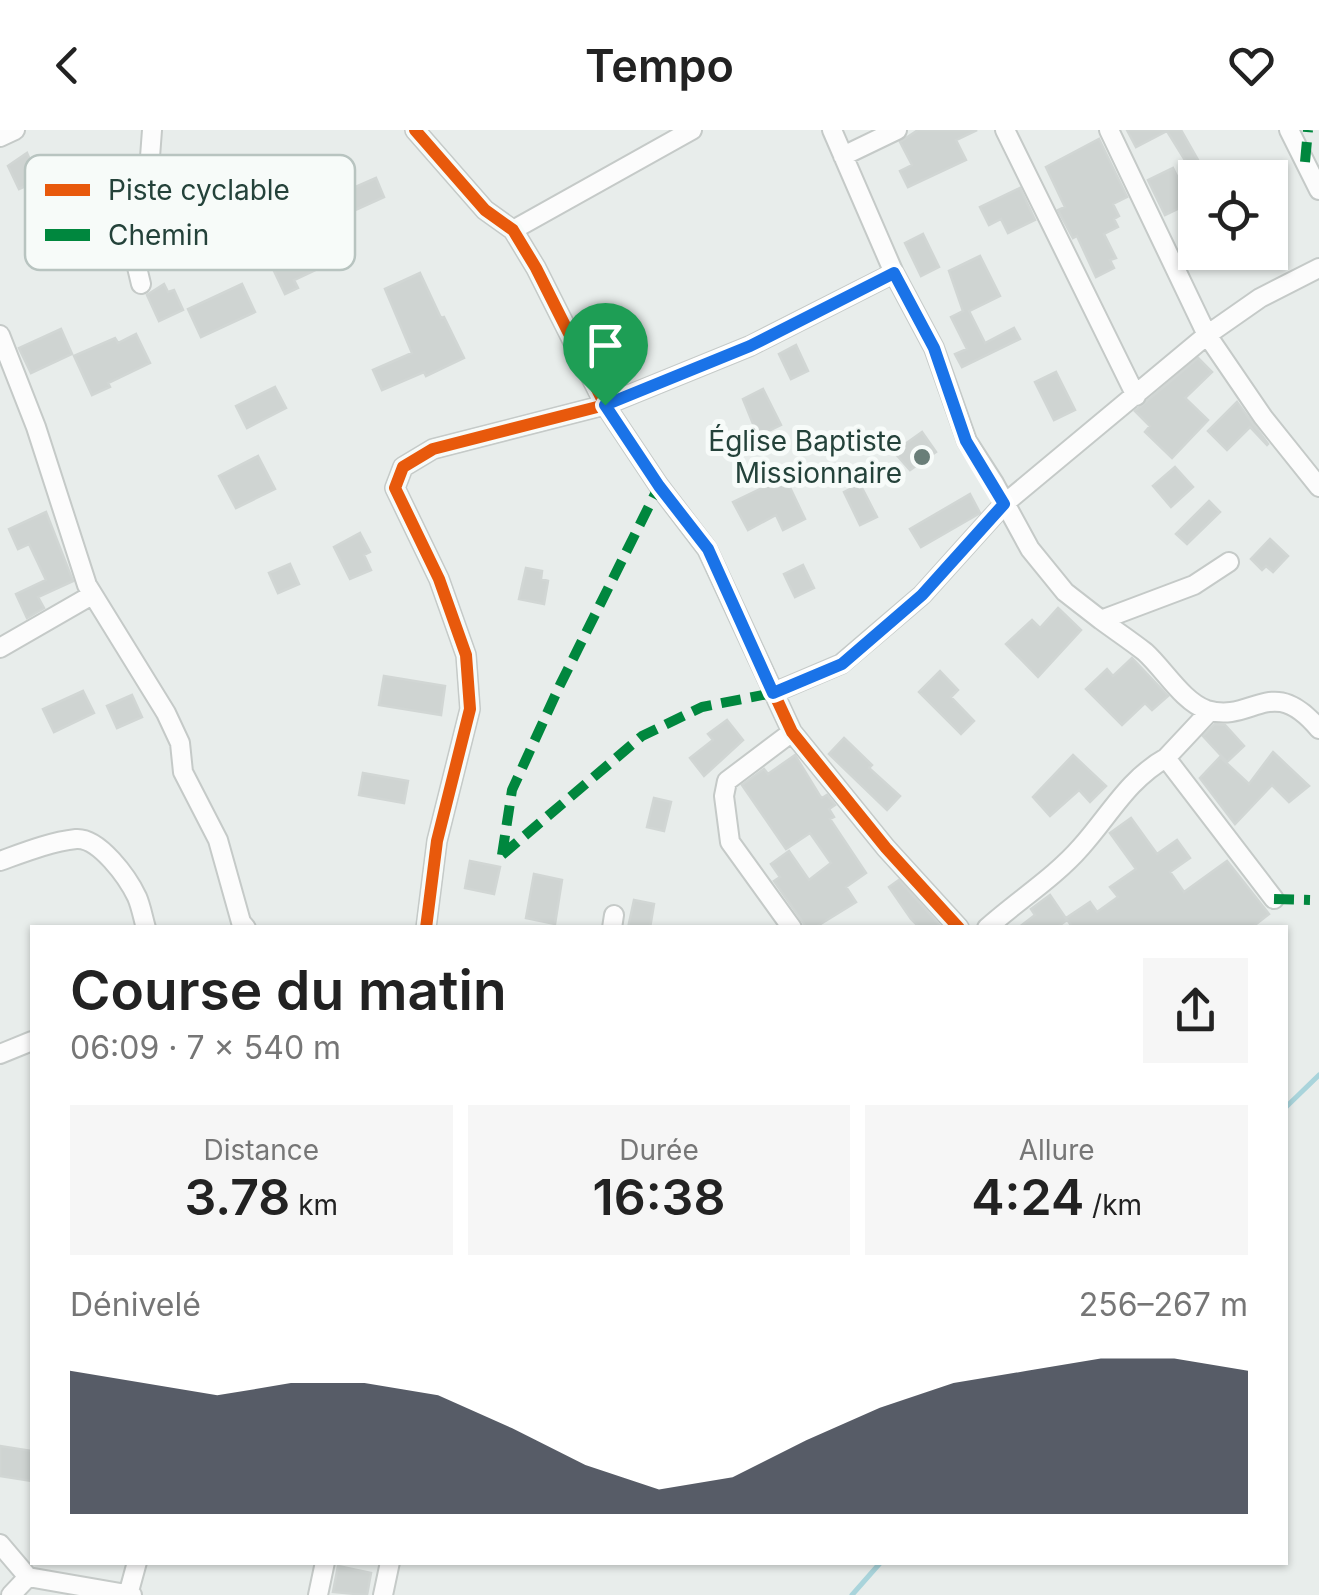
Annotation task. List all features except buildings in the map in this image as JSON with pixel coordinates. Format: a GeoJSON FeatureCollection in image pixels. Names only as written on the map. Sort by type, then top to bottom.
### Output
{"type":"FeatureCollection","features":[{"type":"Feature","properties":{"kind":"street"},"geometry":{"type":"LineString","coordinates":[[0,137],[15,130]]}},
{"type":"Feature","properties":{"kind":"street"},"geometry":{"type":"LineString","coordinates":[[150,155],[152,130]]}},
{"type":"Feature","properties":{"kind":"street"},"geometry":{"type":"LineString","coordinates":[[415,130],[485,210],[513,230],[605,405],[659,486],[708,549],[792,732],[886,848],[957,925]]}},
{"type":"Feature","properties":{"kind":"street"},"geometry":{"type":"LineString","coordinates":[[513,230],[692,130]]}},
{"type":"Feature","properties":{"kind":"street"},"geometry":{"type":"LineString","coordinates":[[832,130],[894,273],[934,348],[966,441],[1046,570],[1066,592],[1145,653],[1197,705],[1210,711],[1238,710],[1256,702],[1281,702],[1301,707],[1319,729]]}},
{"type":"Feature","properties":{"kind":"street"},"geometry":{"type":"LineString","coordinates":[[843,156],[897,130]]}},
{"type":"Feature","properties":{"kind":"street"},"geometry":{"type":"LineString","coordinates":[[1005,130],[1136,396]]}},
{"type":"Feature","properties":{"kind":"street"},"geometry":{"type":"LineString","coordinates":[[1109,130],[1207,335],[1263,417],[1319,487]]}},
{"type":"Feature","properties":{"kind":"street"},"geometry":{"type":"LineString","coordinates":[[1289,130],[1319,190]]}},
{"type":"Feature","properties":{"kind":"street"},"geometry":{"type":"LineString","coordinates":[[773,693],[842,664],[922,595],[1004,504],[1207,335],[1260,298],[1319,268]]}},
{"type":"Feature","properties":{"kind":"street"},"geometry":{"type":"LineString","coordinates":[[137,270],[141,284]]}},
{"type":"Feature","properties":{"kind":"street"},"geometry":{"type":"LineString","coordinates":[[426,925],[437,840],[470,709],[466,655],[438,578],[394,488],[403,467],[433,448],[605,405],[750,346],[894,273]]}},
{"type":"Feature","properties":{"kind":"street"},"geometry":{"type":"LineString","coordinates":[[0,335],[92,595],[166,713],[180,743],[184,772],[218,840],[244,925]]}},
{"type":"Feature","properties":{"kind":"street"},"geometry":{"type":"LineString","coordinates":[[1101,620],[1194,585],[1230,562]]}},
{"type":"Feature","properties":{"kind":"street"},"geometry":{"type":"LineString","coordinates":[[0,648],[92,595]]}},
{"type":"Feature","properties":{"kind":"street"},"geometry":{"type":"LineString","coordinates":[[991,925],[1081,848],[1126,791],[1150,767],[1166,758],[1210,711]]}},
{"type":"Feature","properties":{"kind":"street"},"geometry":{"type":"LineString","coordinates":[[790,925],[730,842],[724,796],[727,781],[792,732]]}},
{"type":"Feature","properties":{"kind":"street"},"geometry":{"type":"LineString","coordinates":[[1166,758],[1274,898]]}},
{"type":"Feature","properties":{"kind":"street"},"geometry":{"type":"LineString","coordinates":[[0,861],[42,844],[78,839],[89,842],[101,848],[138,898],[145,925]]}},
{"type":"Feature","properties":{"kind":"street"},"geometry":{"type":"LineString","coordinates":[[0,1054],[30,1042]]}},
{"type":"Feature","properties":{"kind":"street"},"geometry":{"type":"LineString","coordinates":[[0,1544],[28,1576],[129,1595],[135,1565]]}},
{"type":"Feature","properties":{"kind":"street"},"geometry":{"type":"LineString","coordinates":[[318,1595],[324,1565]]}},
{"type":"Feature","properties":{"kind":"street"},"geometry":{"type":"LineString","coordinates":[[383,1595],[389,1565]]}},
{"type":"Feature","properties":{"kind":"street"},"geometry":{"type":"LineString","coordinates":[[11,1595],[28,1576]]}},
{"type":"Feature","properties":{"kind":"waterway"},"geometry":{"type":"LineString","coordinates":[[1288,1105],[1319,1075]]}},
{"type":"Feature","properties":{"kind":"waterway"},"geometry":{"type":"LineString","coordinates":[[852,1595],[878,1565]]}},
{"type":"Feature","properties":{"kind":"marked path"},"geometry":{"type":"LineString","coordinates":[[1305,162],[1308,130]]}},
{"type":"Feature","properties":{"kind":"marked path"},"geometry":{"type":"LineString","coordinates":[[502,855],[512,790],[659,486]]}},
{"type":"Feature","properties":{"kind":"marked path"},"geometry":{"type":"LineString","coordinates":[[502,855],[642,736],[702,707],[773,693]]}},
{"type":"Feature","properties":{"kind":"marked path"},"geometry":{"type":"LineString","coordinates":[[1274,899],[1310,900]]}},
{"type":"Feature","properties":{"kind":"cycle path"},"geometry":{"type":"LineString","coordinates":[[415,130],[485,210],[513,230],[605,405],[707,549],[792,732],[886,848],[956,925]]}},
{"type":"Feature","properties":{"kind":"cycle path"},"geometry":{"type":"LineString","coordinates":[[426,925],[437,841],[470,709],[466,655],[439,579],[395,488],[403,467],[433,449],[605,405],[750,346],[894,273]]}},
{"type":"Feature","properties":{"kind":"place","name":"Église Baptiste Missionnaire"},"geometry":{"type":"Point","coordinates":[922,457]}},
{"type":"Feature","properties":{"kind":"route"},"geometry":{"type":"LineString","coordinates":[[894,273],[934,348],[966,441],[1004,504],[922,595],[842,664],[773,693],[708,549],[659,486],[605,405],[750,346],[894,273]]}}]}
